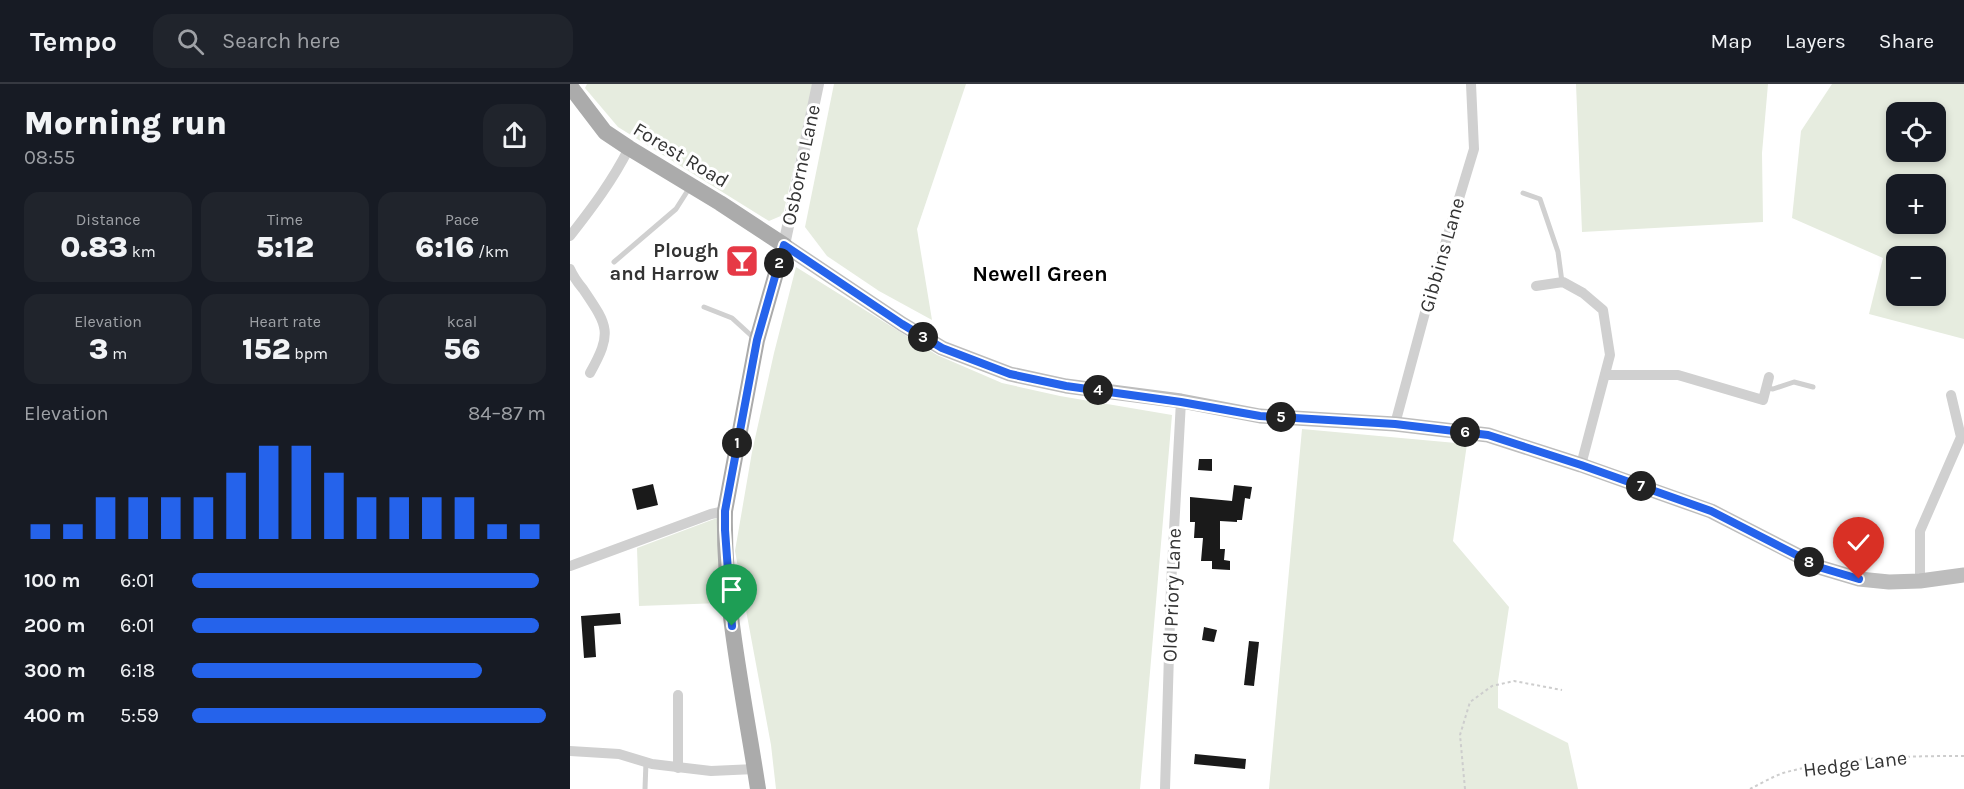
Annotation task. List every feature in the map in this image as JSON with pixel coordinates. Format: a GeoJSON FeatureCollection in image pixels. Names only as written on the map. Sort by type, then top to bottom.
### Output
{"type":"FeatureCollection","features":[{"type":"Feature","properties":{"kind":"main road","name":"Forest Road"},"geometry":{"type":"LineString","coordinates":[[570,86],[605,132],[784,245]]}},
{"type":"Feature","properties":{"kind":"main road"},"geometry":{"type":"LineString","coordinates":[[758,789],[732,626],[725,511],[757,340],[784,245],[942,348],[1010,374],[1066,386],[1260,416],[1395,424],[1488,435],[1711,511],[1822,568],[1859,579],[1889,582],[1920,581],[1964,574]]}},
{"type":"Feature","properties":{"kind":"street","name":"Osborne Lane"},"geometry":{"type":"LineString","coordinates":[[784,245],[818,84]]}},
{"type":"Feature","properties":{"kind":"street","name":"Gibbins Lane"},"geometry":{"type":"LineString","coordinates":[[1395,424],[1430,294],[1474,149],[1471,84]]}},
{"type":"Feature","properties":{"kind":"street"},"geometry":{"type":"LineString","coordinates":[[570,236],[602,192],[629,148]]}},
{"type":"Feature","properties":{"kind":"street"},"geometry":{"type":"LineString","coordinates":[[570,269],[603,318],[606,336],[601,353],[590,373]]}},
{"type":"Feature","properties":{"kind":"street"},"geometry":{"type":"LineString","coordinates":[[1536,286],[1562,282],[1583,293],[1603,310],[1610,355],[1581,465]]}},
{"type":"Feature","properties":{"kind":"street"},"geometry":{"type":"LineString","coordinates":[[1605,375],[1678,375],[1763,400],[1768,382]]}},
{"type":"Feature","properties":{"kind":"street"},"geometry":{"type":"LineString","coordinates":[[1920,581],[1920,531],[1961,437],[1951,395]]}},
{"type":"Feature","properties":{"kind":"street","name":"Old Priory Lane"},"geometry":{"type":"LineString","coordinates":[[1165,789],[1171,586],[1181,402]]}},
{"type":"Feature","properties":{"kind":"street"},"geometry":{"type":"LineString","coordinates":[[570,566],[711,514],[725,511]]}},
{"type":"Feature","properties":{"kind":"street"},"geometry":{"type":"LineString","coordinates":[[678,695],[678,768]]}},
{"type":"Feature","properties":{"kind":"street"},"geometry":{"type":"LineString","coordinates":[[570,751],[619,754],[678,768],[711,771],[755,769]]}},
{"type":"Feature","properties":{"kind":"lane"},"geometry":{"type":"LineString","coordinates":[[614,262],[676,209],[691,186]]}},
{"type":"Feature","properties":{"kind":"lane"},"geometry":{"type":"LineString","coordinates":[[1523,193],[1540,199],[1558,252],[1562,282]]}},
{"type":"Feature","properties":{"kind":"lane"},"geometry":{"type":"LineString","coordinates":[[704,307],[732,318],[757,340]]}},
{"type":"Feature","properties":{"kind":"lane"},"geometry":{"type":"LineString","coordinates":[[1768,382],[1773,389],[1794,382],[1813,387]]}},
{"type":"Feature","properties":{"kind":"lane"},"geometry":{"type":"LineString","coordinates":[[645,789],[646,762]]}},
{"type":"Feature","properties":{"kind":"path"},"geometry":{"type":"LineString","coordinates":[[1465,789],[1460,735],[1470,702],[1492,686],[1514,681],[1562,690]]}},
{"type":"Feature","properties":{"kind":"path","name":"Hedge Lane"},"geometry":{"type":"LineString","coordinates":[[1749,789],[1782,774],[1818,766],[1911,757],[1964,756]]}},
{"type":"Feature","properties":{"kind":"shaded area"},"geometry":{"type":"Polygon","coordinates":[[[587,84],[813,84],[783,215],[769,221],[618,127],[585,88],[587,84]]]}},
{"type":"Feature","properties":{"kind":"shaded area"},"geometry":{"type":"Polygon","coordinates":[[[834,84],[966,84],[917,229],[932,320],[879,291],[827,256],[805,227],[834,84]]]}},
{"type":"Feature","properties":{"kind":"shaded area"},"geometry":{"type":"Polygon","coordinates":[[[1576,84],[1768,84],[1762,153],[1763,222],[1582,232],[1576,84]]]}},
{"type":"Feature","properties":{"kind":"shaded area"},"geometry":{"type":"Polygon","coordinates":[[[1832,84],[1964,84],[1964,339],[1869,314],[1883,258],[1792,218],[1801,131],[1832,84]]]}},
{"type":"Feature","properties":{"kind":"shaded area"},"geometry":{"type":"Polygon","coordinates":[[[796,267],[937,355],[1002,383],[1060,396],[1172,415],[1140,789],[776,789],[771,745],[735,551],[752,452],[796,267]]]}},
{"type":"Feature","properties":{"kind":"shaded area"},"geometry":{"type":"Polygon","coordinates":[[[1302,429],[1467,444],[1453,541],[1509,607],[1498,681],[1498,708],[1568,743],[1578,789],[1269,789],[1302,429]]]}},
{"type":"Feature","properties":{"kind":"shaded area"},"geometry":{"type":"Polygon","coordinates":[[[717,518],[721,603],[639,606],[637,548],[717,518]]]}},
{"type":"Feature","properties":{"kind":"building"},"geometry":{"type":"Polygon","coordinates":[[[1199,459],[1212,459],[1212,471],[1198,470],[1199,459]]]}},
{"type":"Feature","properties":{"kind":"building"},"geometry":{"type":"Polygon","coordinates":[[[653,484],[658,505],[637,510],[632,489],[653,484]]]}},
{"type":"Feature","properties":{"kind":"building"},"geometry":{"type":"Polygon","coordinates":[[[1234,485],[1252,487],[1250,499],[1245,498],[1242,520],[1220,521],[1220,549],[1225,549],[1224,560],[1230,561],[1230,570],[1212,569],[1212,561],[1201,561],[1203,538],[1194,538],[1195,522],[1190,522],[1190,497],[1232,501],[1234,485]]]}},
{"type":"Feature","properties":{"kind":"building"},"geometry":{"type":"Polygon","coordinates":[[[620,613],[621,624],[594,626],[596,657],[584,658],[581,616],[620,613]]]}},
{"type":"Feature","properties":{"kind":"building"},"geometry":{"type":"Polygon","coordinates":[[[1204,627],[1217,630],[1214,642],[1202,640],[1204,627]]]}},
{"type":"Feature","properties":{"kind":"building"},"geometry":{"type":"Polygon","coordinates":[[[1249,641],[1259,642],[1254,686],[1244,685],[1249,641]]]}},
{"type":"Feature","properties":{"kind":"building"},"geometry":{"type":"Polygon","coordinates":[[[1195,754],[1246,759],[1245,769],[1194,764],[1195,754]]]}},
{"type":"Feature","properties":{"kind":"place","name":"Plough and Harrow"},"geometry":{"type":"Point","coordinates":[742,261]}},
{"type":"Feature","properties":{"kind":"district","name":"Newell Green"},"geometry":{"type":"Point","coordinates":[1040,274]}},
{"type":"Feature","properties":{"kind":"route"},"geometry":{"type":"LineString","coordinates":[[732,626],[725,511],[757,340],[784,245],[942,348],[1010,374],[1066,386],[1260,416],[1395,424],[1488,435],[1711,511],[1822,568],[1859,579]]}}]}
